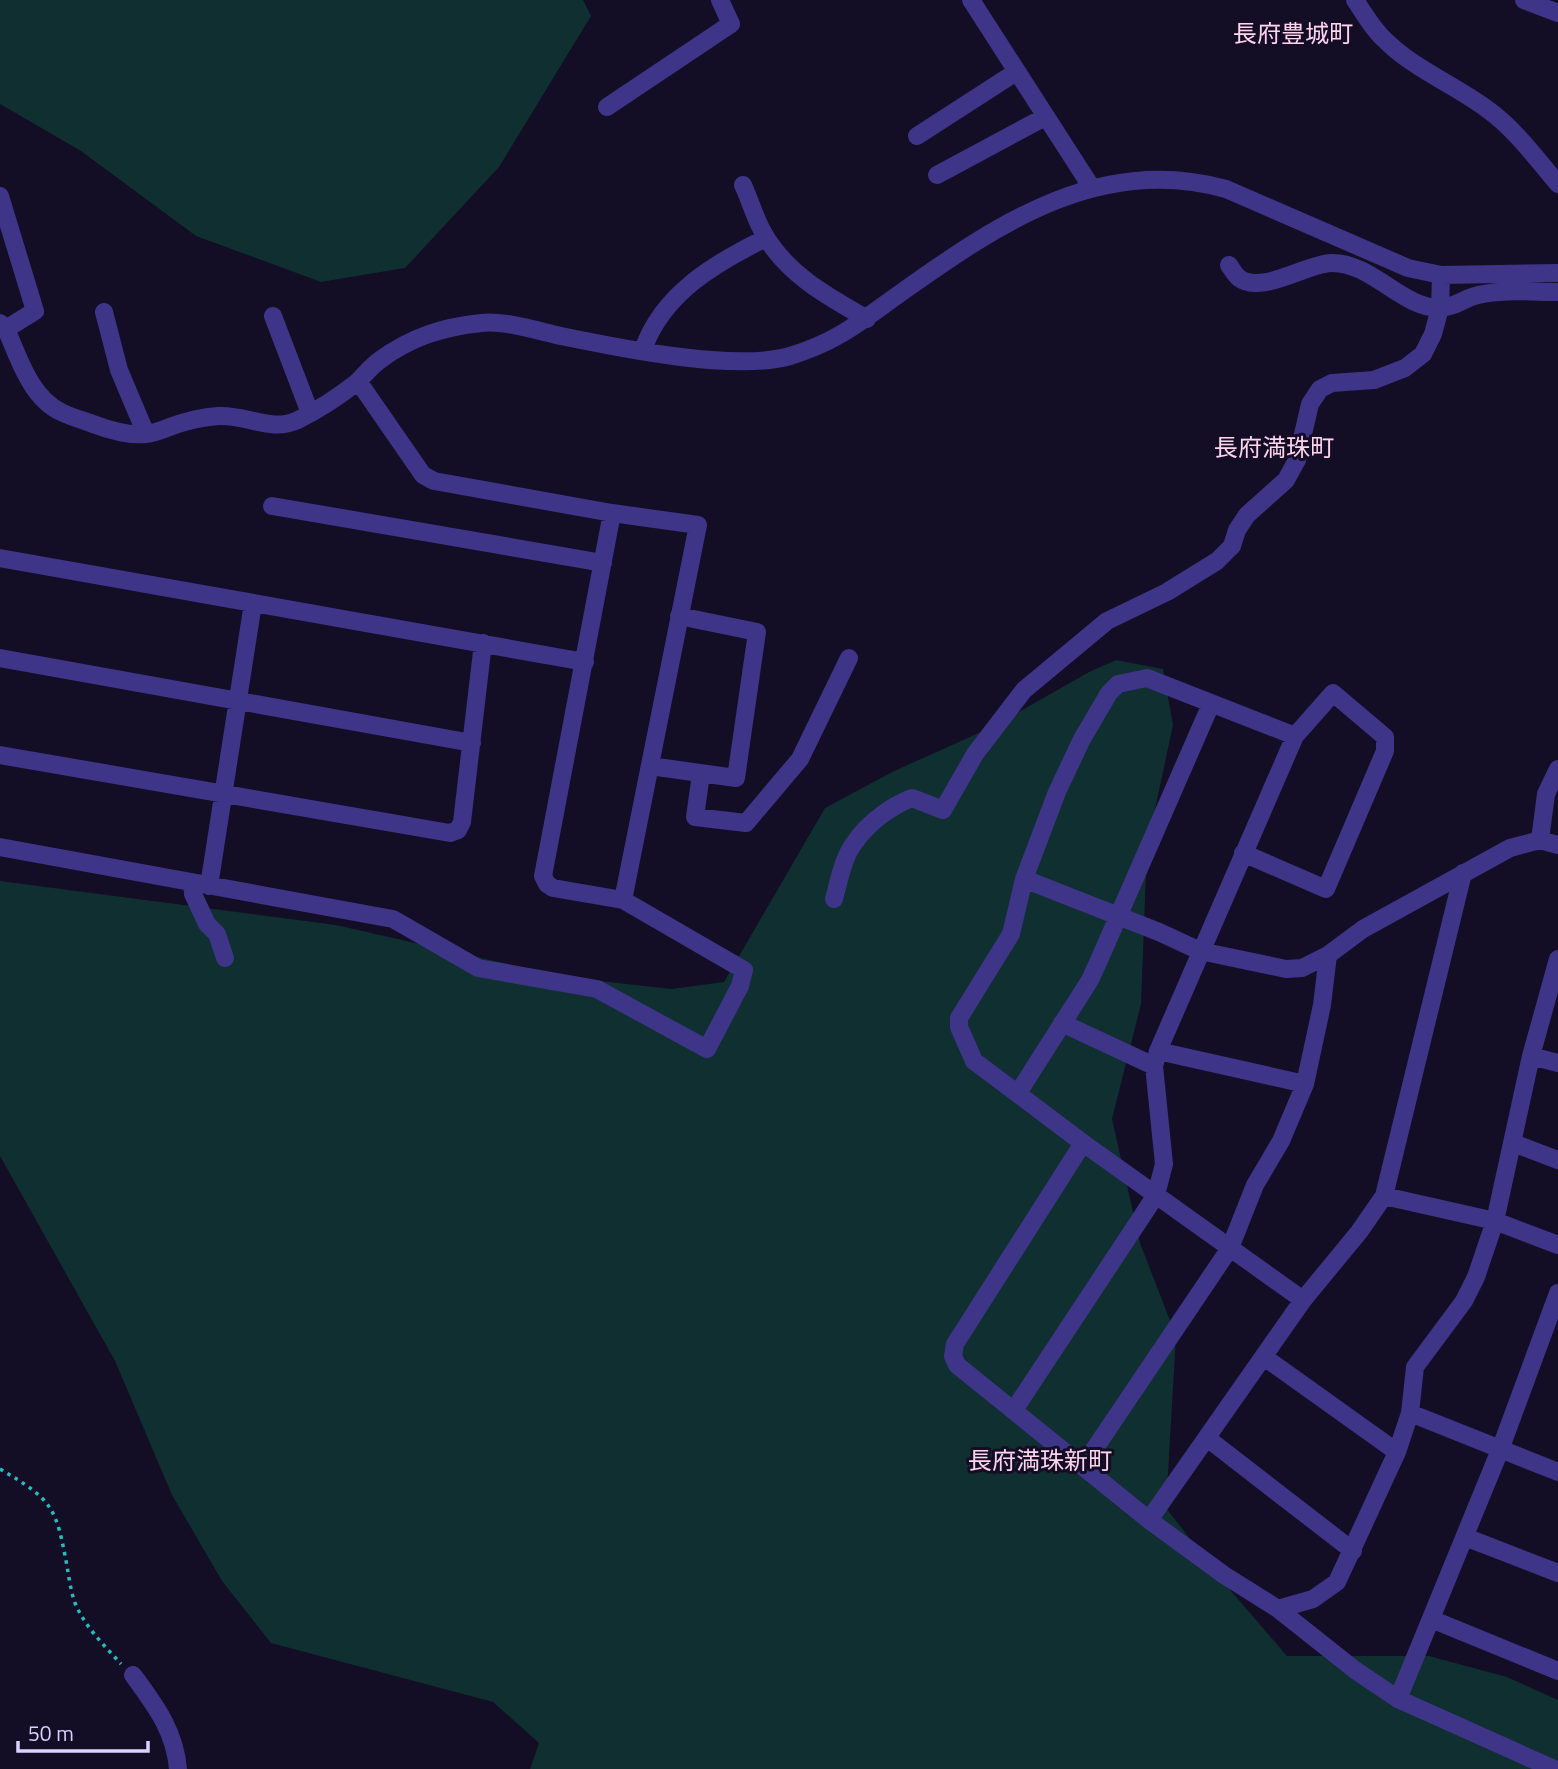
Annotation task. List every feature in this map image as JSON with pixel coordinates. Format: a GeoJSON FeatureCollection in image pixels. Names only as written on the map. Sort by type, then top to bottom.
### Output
{"type":"FeatureCollection","features":[{"type":"Feature","properties":{"kind":"street"},"geometry":{"type":"LineString","coordinates":[[607,107],[731,23],[720,0]]}},
{"type":"Feature","properties":{"kind":"street"},"geometry":{"type":"LineString","coordinates":[[1355,0],[1387,43],[1489,110],[1515,133],[1558,184]]}},
{"type":"Feature","properties":{"kind":"street"},"geometry":{"type":"LineString","coordinates":[[1524,0],[1558,13]]}},
{"type":"Feature","properties":{"kind":"street"},"geometry":{"type":"LineString","coordinates":[[978,3],[1016,72],[1092,188]]}},
{"type":"Feature","properties":{"kind":"street"},"geometry":{"type":"LineString","coordinates":[[917,136],[1016,72]]}},
{"type":"Feature","properties":{"kind":"street"},"geometry":{"type":"LineString","coordinates":[[937,175],[1045,117]]}},
{"type":"Feature","properties":{"kind":"street"},"geometry":{"type":"LineString","coordinates":[[0,196],[35,310],[3,326],[33,387],[45,402],[61,412],[110,430],[146,434],[189,421],[222,416],[271,425],[293,422],[358,381],[377,362],[406,343],[431,331],[485,322],[712,360],[775,360],[836,338],[987,235],[1041,206],[1092,188],[1133,179],[1200,181],[1226,189],[1408,268],[1441,275],[1558,273]]}},
{"type":"Feature","properties":{"kind":"street"},"geometry":{"type":"LineString","coordinates":[[743,185],[766,238],[792,271],[816,289],[867,319]]}},
{"type":"Feature","properties":{"kind":"street"},"geometry":{"type":"LineString","coordinates":[[643,350],[653,326],[667,306],[725,258],[766,238]]}},
{"type":"Feature","properties":{"kind":"street"},"geometry":{"type":"LineString","coordinates":[[1229,265],[1238,277],[1259,284],[1330,263],[1347,266],[1376,277],[1416,302],[1440,308],[1456,305],[1475,295],[1489,293],[1558,292]]}},
{"type":"Feature","properties":{"kind":"street"},"geometry":{"type":"LineString","coordinates":[[834,899],[853,843],[871,824],[898,803],[912,798],[943,810],[975,754],[1024,690],[1107,621],[1167,592],[1217,561],[1232,546],[1237,530],[1247,515],[1286,480],[1297,460],[1310,404],[1320,388],[1332,383],[1374,380],[1405,368],[1423,354],[1433,334],[1440,308],[1441,275]]}},
{"type":"Feature","properties":{"kind":"street"},"geometry":{"type":"LineString","coordinates":[[104,312],[119,370],[146,434]]}},
{"type":"Feature","properties":{"kind":"street"},"geometry":{"type":"LineString","coordinates":[[273,316],[310,413]]}},
{"type":"Feature","properties":{"kind":"street"},"geometry":{"type":"LineString","coordinates":[[358,381],[423,475],[434,481],[612,513],[698,525],[622,900]]}},
{"type":"Feature","properties":{"kind":"street"},"geometry":{"type":"LineString","coordinates":[[272,506],[603,564]]}},
{"type":"Feature","properties":{"kind":"street"},"geometry":{"type":"LineString","coordinates":[[0,847],[393,919],[478,968],[597,989],[707,1049],[740,986],[744,970],[622,900],[552,888],[543,876],[612,513]]}},
{"type":"Feature","properties":{"kind":"street"},"geometry":{"type":"LineString","coordinates":[[0,558],[585,662]]}},
{"type":"Feature","properties":{"kind":"street"},"geometry":{"type":"LineString","coordinates":[[225,958],[217,934],[206,924],[193,894],[200,884],[222,792],[253,603]]}},
{"type":"Feature","properties":{"kind":"street"},"geometry":{"type":"LineString","coordinates":[[650,765],[736,778],[757,632],[679,616]]}},
{"type":"Feature","properties":{"kind":"street"},"geometry":{"type":"LineString","coordinates":[[0,754],[450,833],[458,830],[462,822],[483,643]]}},
{"type":"Feature","properties":{"kind":"street"},"geometry":{"type":"LineString","coordinates":[[0,658],[472,743]]}},
{"type":"Feature","properties":{"kind":"street"},"geometry":{"type":"LineString","coordinates":[[701,774],[695,817],[746,823],[800,759],[849,658]]}},
{"type":"Feature","properties":{"kind":"street"},"geometry":{"type":"LineString","coordinates":[[1295,736],[1147,678],[1118,684],[1109,693],[1082,739],[1057,792],[1024,879],[1011,934],[959,1018],[959,1027],[974,1061],[1083,1143],[1304,1300]]}},
{"type":"Feature","properties":{"kind":"street"},"geometry":{"type":"LineString","coordinates":[[1014,1410],[1156,1195],[1164,1164],[1156,1058],[1200,951],[1243,853],[1295,736],[1333,693],[1385,737],[1385,751],[1326,889],[1243,853]]}},
{"type":"Feature","properties":{"kind":"street"},"geometry":{"type":"LineString","coordinates":[[1018,1093],[1090,980],[1211,704]]}},
{"type":"Feature","properties":{"kind":"street"},"geometry":{"type":"LineString","coordinates":[[1540,840],[1546,794],[1558,769]]}},
{"type":"Feature","properties":{"kind":"street"},"geometry":{"type":"LineString","coordinates":[[1024,879],[1200,951],[1286,969],[1302,968],[1328,956],[1363,929],[1510,848],[1540,840],[1558,845]]}},
{"type":"Feature","properties":{"kind":"street"},"geometry":{"type":"LineString","coordinates":[[1149,1520],[1304,1300],[1359,1232],[1384,1196],[1463,873]]}},
{"type":"Feature","properties":{"kind":"street"},"geometry":{"type":"LineString","coordinates":[[1083,1466],[1230,1248],[1255,1185],[1281,1141],[1305,1084],[1322,1005],[1328,956]]}},
{"type":"Feature","properties":{"kind":"street"},"geometry":{"type":"LineString","coordinates":[[1278,1609],[1313,1599],[1336,1582],[1353,1551],[1397,1452],[1410,1413],[1415,1367],[1464,1301],[1476,1277],[1495,1221],[1531,1056],[1558,961]]}},
{"type":"Feature","properties":{"kind":"street"},"geometry":{"type":"LineString","coordinates":[[1062,1023],[1156,1058],[1305,1084]]}},
{"type":"Feature","properties":{"kind":"street"},"geometry":{"type":"LineString","coordinates":[[1531,1056],[1558,1063]]}},
{"type":"Feature","properties":{"kind":"street"},"geometry":{"type":"LineString","coordinates":[[1083,1143],[955,1344],[953,1356],[957,1365],[1149,1520],[1224,1575],[1278,1609],[1355,1670],[1398,1699],[1555,1769]]}},
{"type":"Feature","properties":{"kind":"street"},"geometry":{"type":"LineString","coordinates":[[1513,1143],[1558,1160]]}},
{"type":"Feature","properties":{"kind":"street"},"geometry":{"type":"LineString","coordinates":[[1384,1196],[1495,1221],[1558,1245]]}},
{"type":"Feature","properties":{"kind":"street"},"geometry":{"type":"LineString","coordinates":[[1398,1699],[1500,1450],[1558,1293]]}},
{"type":"Feature","properties":{"kind":"street"},"geometry":{"type":"LineString","coordinates":[[1264,1357],[1397,1452]]}},
{"type":"Feature","properties":{"kind":"street"},"geometry":{"type":"LineString","coordinates":[[1410,1413],[1558,1472]]}},
{"type":"Feature","properties":{"kind":"street"},"geometry":{"type":"LineString","coordinates":[[1207,1438],[1353,1551]]}},
{"type":"Feature","properties":{"kind":"street"},"geometry":{"type":"LineString","coordinates":[[1465,1537],[1558,1573]]}},
{"type":"Feature","properties":{"kind":"street"},"geometry":{"type":"LineString","coordinates":[[1431,1619],[1558,1671]]}},
{"type":"Feature","properties":{"kind":"street"},"geometry":{"type":"LineString","coordinates":[[132,1675],[169,1727],[177,1752],[178,1769]]}},
{"type":"Feature","properties":{"kind":"path"},"geometry":{"type":"LineString","coordinates":[[0,1469],[26,1484],[44,1499],[53,1511],[59,1525],[74,1602],[85,1622],[132,1675]]}},
{"type":"Feature","properties":{"kind":"green space"},"geometry":{"type":"Polygon","coordinates":[[[0,0],[583,0],[591,16],[499,167],[405,268],[321,282],[196,236],[81,151],[0,104],[0,0]]]}},
{"type":"Feature","properties":{"kind":"green space"},"geometry":{"type":"Polygon","coordinates":[[[1116,660],[1163,669],[1173,725],[1147,847],[1141,1004],[1112,1119],[1140,1243],[1176,1336],[1166,1508],[1231,1591],[1287,1656],[1429,1656],[1507,1677],[1558,1700],[1558,1769],[530,1769],[539,1743],[493,1702],[271,1643],[222,1581],[172,1495],[115,1361],[0,1156],[0,881],[336,925],[565,977],[671,989],[724,982],[825,808],[892,772],[992,727],[1089,672],[1116,660]]]}},
{"type":"Feature","properties":{"kind":"district","name":"長府豊城町"},"geometry":{"type":"Point","coordinates":[1293,33]}},
{"type":"Feature","properties":{"kind":"district","name":"長府満珠町"},"geometry":{"type":"Point","coordinates":[1274,447]}},
{"type":"Feature","properties":{"kind":"district","name":"長府満珠新町"},"geometry":{"type":"Point","coordinates":[1040,1460]}}]}
